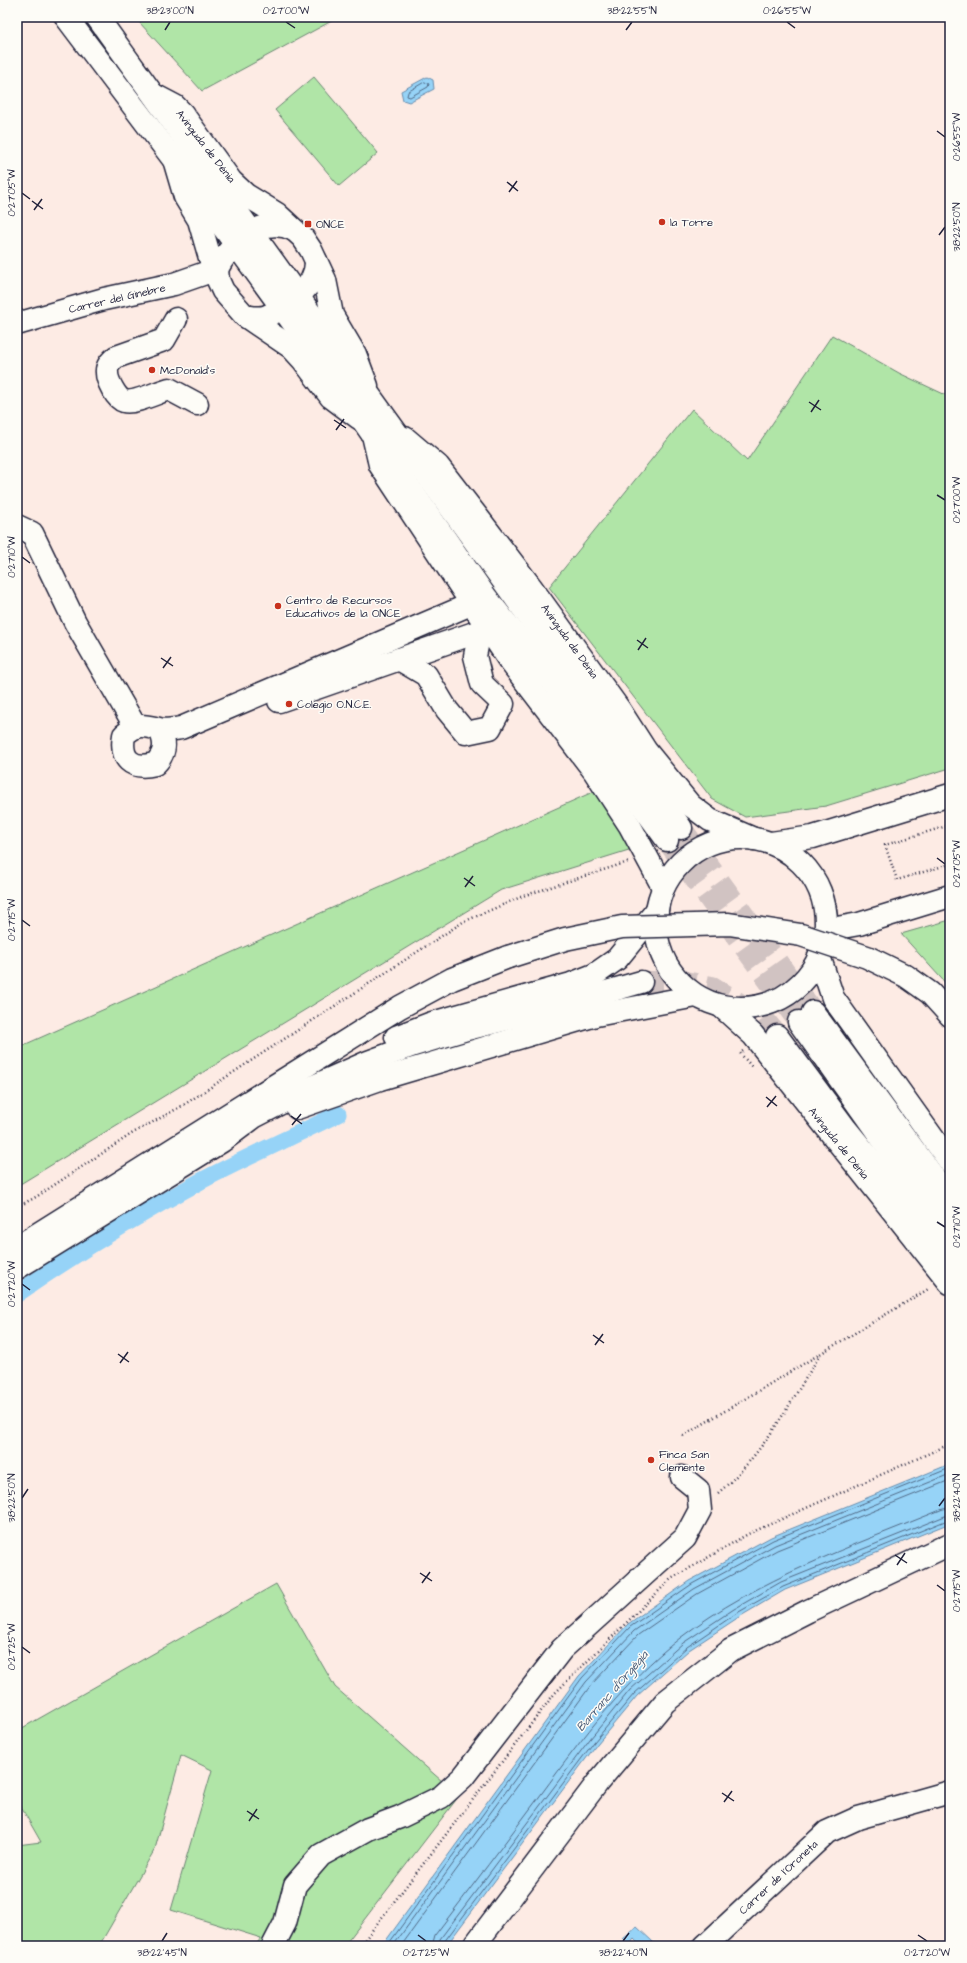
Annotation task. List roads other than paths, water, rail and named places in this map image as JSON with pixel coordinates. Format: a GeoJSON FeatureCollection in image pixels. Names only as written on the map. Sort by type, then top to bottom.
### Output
{"type":"FeatureCollection","features":[{"type":"Feature","properties":{"kind":"main road","name":"Avinguda de Dénia"},"geometry":{"type":"LineString","coordinates":[[66,17],[174,160],[368,428],[486,597],[674,834],[394,428],[252,232],[102,20]]}},
{"type":"Feature","properties":{"kind":"main road","name":"Avinguda de Dénia"},"geometry":{"type":"LineString","coordinates":[[154,95],[175,106],[182,113],[231,180],[246,195],[277,214],[303,238],[325,280],[332,315],[355,354],[370,394]]}},
{"type":"Feature","properties":{"kind":"main road","name":"Avinguda de Dénia"},"geometry":{"type":"LineString","coordinates":[[174,160],[185,197],[199,220],[210,258],[217,269],[218,280],[223,291],[245,316],[292,348],[331,397],[368,428],[380,465],[471,604],[485,632],[509,660],[594,771],[630,826],[644,855],[663,887]]}},
{"type":"Feature","properties":{"kind":"main road"},"geometry":{"type":"LineString","coordinates":[[217,269],[223,258],[234,244],[252,232],[278,224],[294,230]]}},
{"type":"Feature","properties":{"kind":"main road"},"geometry":{"type":"LineString","coordinates":[[245,316],[257,318],[266,316],[298,296],[312,280],[316,271],[316,261]]}},
{"type":"Feature","properties":{"kind":"main road","name":"Carrer del Ginebre"},"geometry":{"type":"LineString","coordinates":[[17,324],[104,300],[174,284],[217,269]]}},
{"type":"Feature","properties":{"kind":"main road"},"geometry":{"type":"LineString","coordinates":[[176,318],[164,340],[116,357],[110,362],[107,373],[116,396],[124,401],[136,400],[169,389],[197,404]]}},
{"type":"Feature","properties":{"kind":"main road","name":"Avinguda de Dénia"},"geometry":{"type":"LineString","coordinates":[[394,428],[438,466],[531,587],[619,709],[646,751],[690,805],[710,820],[788,852],[797,859],[813,878],[821,894],[825,912],[826,930],[819,956],[809,975],[792,992],[772,1003],[747,1009],[722,1007]]}},
{"type":"Feature","properties":{"kind":"main road"},"geometry":{"type":"LineString","coordinates":[[17,526],[32,533],[75,622],[135,726]]}},
{"type":"Feature","properties":{"kind":"main road"},"geometry":{"type":"LineString","coordinates":[[162,736],[471,604]]}},
{"type":"Feature","properties":{"kind":"main road"},"geometry":{"type":"LineString","coordinates":[[162,736],[485,632]]}},
{"type":"Feature","properties":{"kind":"main road"},"geometry":{"type":"LineString","coordinates":[[399,659],[426,675],[447,710],[466,733],[490,728],[503,704],[482,684],[475,656],[485,632]]}},
{"type":"Feature","properties":{"kind":"main road"},"geometry":{"type":"LineString","coordinates":[[135,726],[149,726],[162,736],[163,753],[155,764],[139,766],[131,763],[124,755],[124,735],[135,726]]}},
{"type":"Feature","properties":{"kind":"main road"},"geometry":{"type":"LineString","coordinates":[[722,1007],[696,996],[680,984],[668,968],[662,956],[656,930],[656,910],[663,887],[680,863],[693,852],[708,844],[739,838],[763,841],[813,837],[950,795]]}},
{"type":"Feature","properties":{"kind":"main road"},"geometry":{"type":"LineString","coordinates":[[826,930],[859,924],[950,896]]}},
{"type":"Feature","properties":{"kind":"main road"},"geometry":{"type":"LineString","coordinates":[[17,1247],[361,1050],[432,1023],[571,984],[594,975],[617,959],[656,910]]}},
{"type":"Feature","properties":{"kind":"main road"},"geometry":{"type":"LineString","coordinates":[[17,1268],[400,1007],[452,979],[508,957],[565,939],[622,927],[729,924],[801,935],[867,956],[906,976],[930,993],[950,1015]]}},
{"type":"Feature","properties":{"kind":"main road"},"geometry":{"type":"LineString","coordinates":[[819,956],[833,998],[950,1162]]}},
{"type":"Feature","properties":{"kind":"main road"},"geometry":{"type":"LineString","coordinates":[[217,1133],[254,1117],[314,1086],[368,1062],[414,1045],[547,1010],[641,982]]}},
{"type":"Feature","properties":{"kind":"main road"},"geometry":{"type":"LineString","coordinates":[[217,1133],[283,1113],[380,1078],[596,1015],[696,996]]}},
{"type":"Feature","properties":{"kind":"main road","name":"Avinguda de Dénia"},"geometry":{"type":"LineString","coordinates":[[722,1007],[753,1035],[941,1285]]}},
{"type":"Feature","properties":{"kind":"main road"},"geometry":{"type":"LineString","coordinates":[[950,1200],[806,1017],[950,1234]]}},
{"type":"Feature","properties":{"kind":"main road"},"geometry":{"type":"LineString","coordinates":[[777,1036],[846,1129],[950,1256]]}},
{"type":"Feature","properties":{"kind":"main road"},"geometry":{"type":"LineString","coordinates":[[273,1946],[285,1923],[295,1885],[322,1855],[368,1829],[400,1817],[441,1797],[462,1777],[493,1740],[562,1649],[685,1538],[700,1510],[698,1490],[682,1477]]}},
{"type":"Feature","properties":{"kind":"main road"},"geometry":{"type":"LineString","coordinates":[[474,1946],[598,1782],[665,1702],[731,1650],[808,1611],[950,1544]]}},
{"type":"Feature","properties":{"kind":"main road","name":"Carrer de l'Oroneta"},"geometry":{"type":"LineString","coordinates":[[705,1946],[827,1832],[858,1818],[950,1792]]}},
{"type":"Feature","properties":{"kind":"water"},"geometry":{"type":"Polygon","coordinates":[[[427,77],[433,80],[434,89],[409,102],[403,100],[401,91],[427,77]]]}},
{"type":"Feature","properties":{"kind":"water","name":"Barranc d'Orgègia"},"geometry":{"type":"Polygon","coordinates":[[[950,1464],[950,1523],[785,1590],[739,1617],[689,1650],[637,1696],[597,1744],[446,1946],[382,1946],[579,1676],[628,1624],[689,1581],[771,1537],[950,1464]]]}},
{"type":"Feature","properties":{"kind":"water"},"geometry":{"type":"Polygon","coordinates":[[[637,1927],[653,1942],[654,1946],[641,1946],[634,1939],[629,1945],[623,1939],[637,1927]]]}},
{"type":"Feature","properties":{"kind":"waterway"},"geometry":{"type":"LineString","coordinates":[[17,1294],[106,1235],[152,1208],[233,1164],[338,1114]]}},
{"type":"Feature","properties":{"kind":"tunnel"},"geometry":{"type":"LineString","coordinates":[[681,828],[813,1012]]}},
{"type":"Feature","properties":{"kind":"tunnel"},"geometry":{"type":"LineString","coordinates":[[667,840],[799,1022]]}},
{"type":"Feature","properties":{"kind":"tunnel"},"geometry":{"type":"LineString","coordinates":[[641,982],[685,982],[712,987],[763,1018],[777,1036]]}},
{"type":"Feature","properties":{"kind":"place","name":"la Torre"},"geometry":{"type":"Point","coordinates":[662,222]}},
{"type":"Feature","properties":{"kind":"place","name":"ONCE"},"geometry":{"type":"Point","coordinates":[308,224]}},
{"type":"Feature","properties":{"kind":"place","name":"McDonald's"},"geometry":{"type":"Point","coordinates":[152,370]}},
{"type":"Feature","properties":{"kind":"place","name":"Centro de Recursos Educativos de la ONCE"},"geometry":{"type":"Point","coordinates":[278,606]}},
{"type":"Feature","properties":{"kind":"place","name":"Colegio O.N.C.E."},"geometry":{"type":"Point","coordinates":[289,704]}},
{"type":"Feature","properties":{"kind":"place","name":"Finca San Clemente"},"geometry":{"type":"Point","coordinates":[651,1460]}}]}
